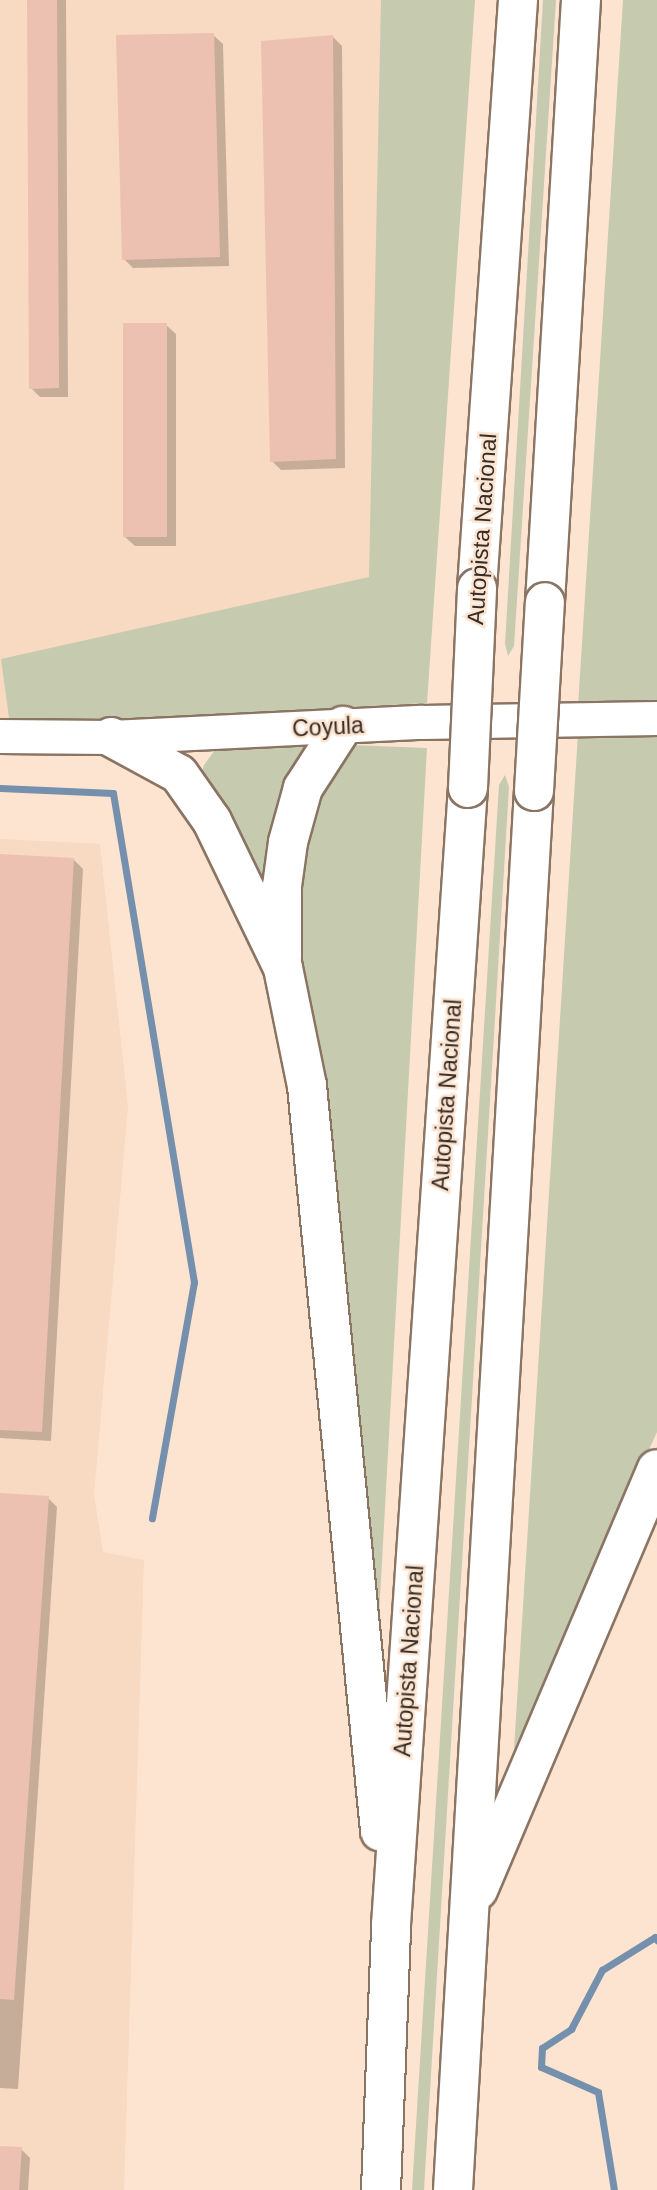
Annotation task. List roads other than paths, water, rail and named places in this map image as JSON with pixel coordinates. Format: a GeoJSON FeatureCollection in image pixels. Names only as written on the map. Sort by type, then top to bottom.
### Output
{"type":"FeatureCollection","features":[{"type":"Feature","properties":{"kind":"highway","name":"Autopista Nacional"},"geometry":{"type":"LineString","coordinates":[[381,2190],[391,1925],[468,788],[477,588],[518,0]]}},
{"type":"Feature","properties":{"kind":"highway"},"geometry":{"type":"LineString","coordinates":[[453,2190],[467,1914],[581,0]]}},
{"type":"Feature","properties":{"kind":"highway"},"geometry":{"type":"LineString","coordinates":[[343,726],[303,788],[288,842],[282,886],[282,968],[307,1086],[368,1724],[391,1925]]}},
{"type":"Feature","properties":{"kind":"highway"},"geometry":{"type":"LineString","coordinates":[[111,737],[179,774],[212,821],[282,968]]}},
{"type":"Feature","properties":{"kind":"highway"},"geometry":{"type":"LineString","coordinates":[[467,1914],[657,1469]]}},
{"type":"Feature","properties":{"kind":"street","name":"Coyula"},"geometry":{"type":"LineString","coordinates":[[0,736],[111,737],[343,726],[657,718]]}},
{"type":"Feature","properties":{"kind":"waterway"},"geometry":{"type":"LineString","coordinates":[[0,788],[113,793],[194,1282],[152,1518]]}},
{"type":"Feature","properties":{"kind":"waterway"},"geometry":{"type":"LineString","coordinates":[[614,2190],[598,2092],[541,2067],[542,2048],[571,2029],[602,1970],[655,1937],[657,1940]]}}]}
